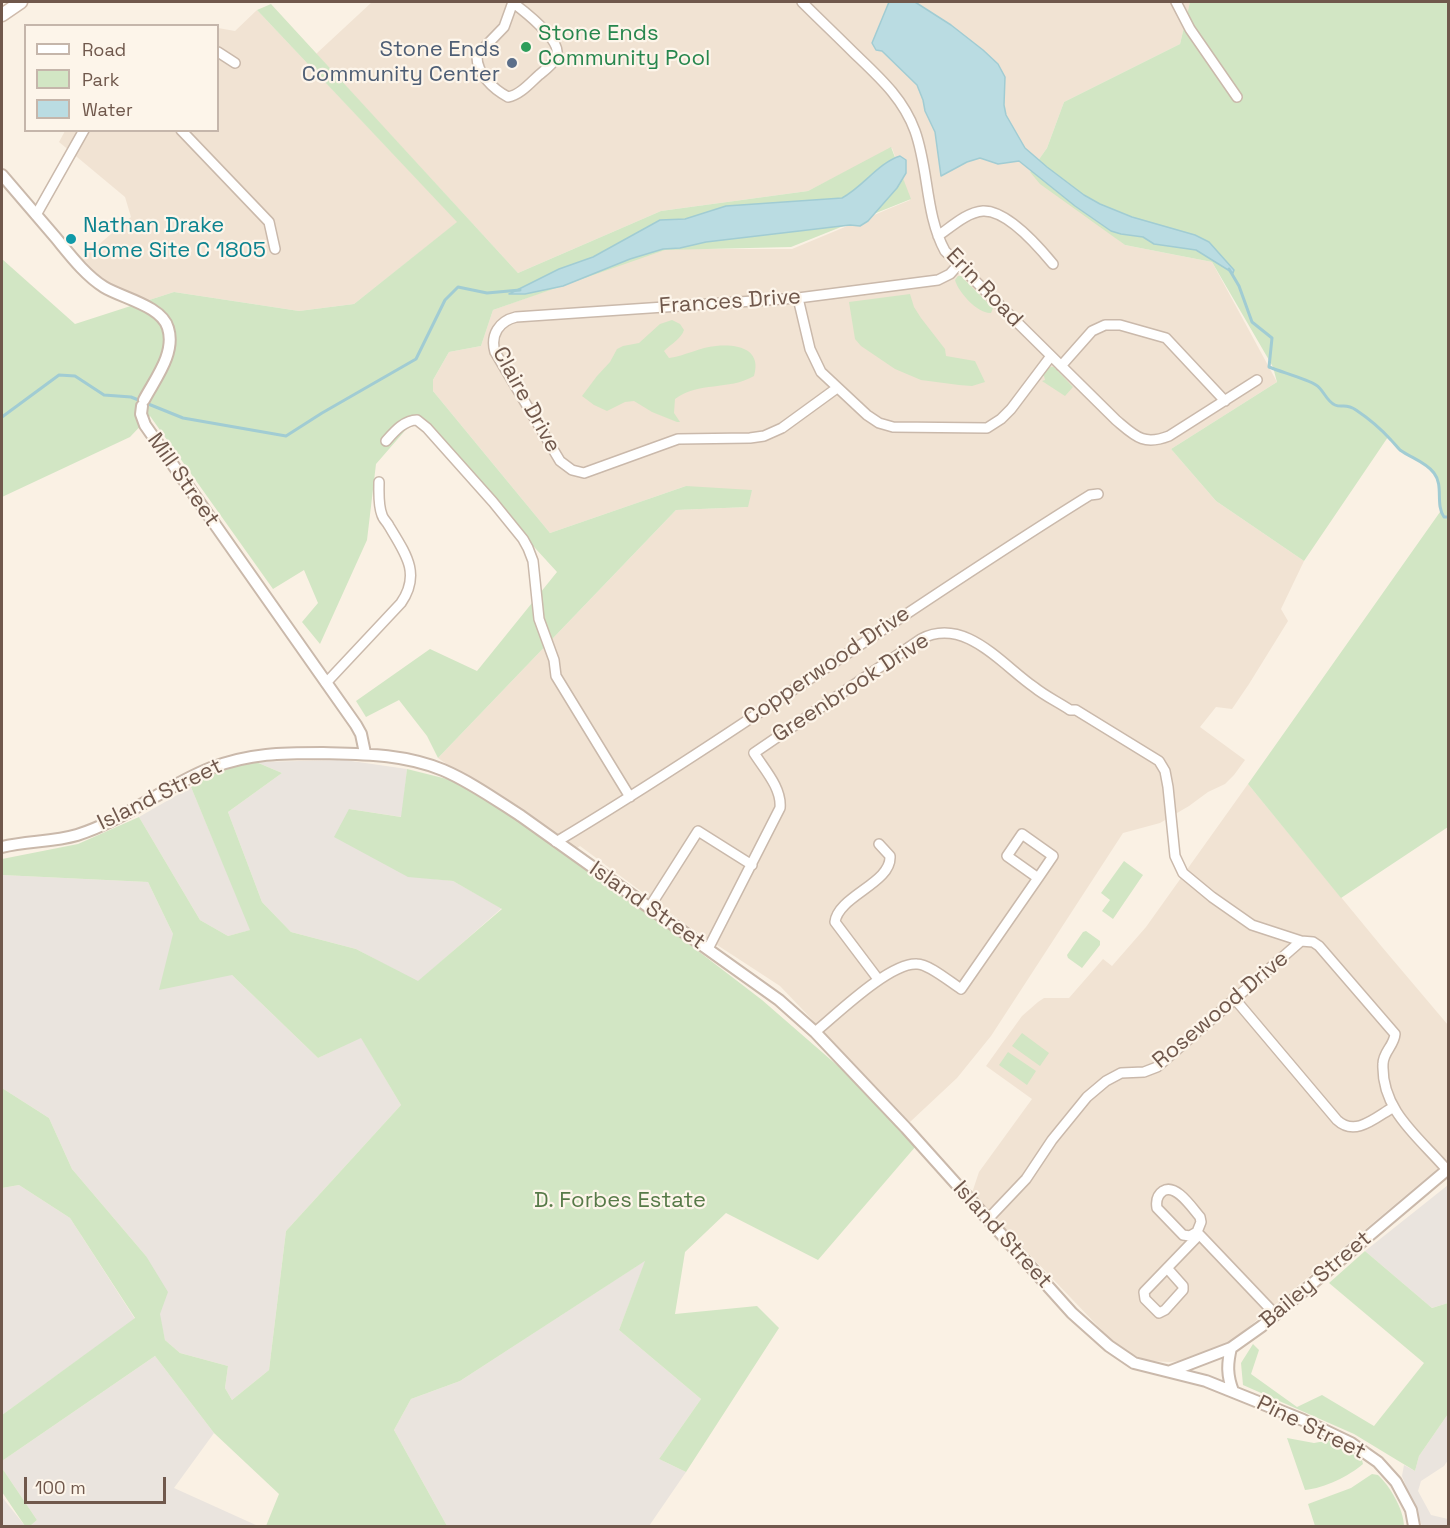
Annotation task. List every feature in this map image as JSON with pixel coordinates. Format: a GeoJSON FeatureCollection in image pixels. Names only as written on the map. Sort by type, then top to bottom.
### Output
{"type":"FeatureCollection","features":[{"type":"Feature","properties":{"kind":"main road"},"geometry":{"type":"LineString","coordinates":[[8,8],[21,2]]}},
{"type":"Feature","properties":{"kind":"street"},"geometry":{"type":"LineString","coordinates":[[513,2],[527,13],[554,42],[557,51],[554,61],[519,93],[508,97],[481,73],[477,55],[504,27],[513,2]]}},
{"type":"Feature","properties":{"kind":"street","name":"Erin Road"},"geometry":{"type":"LineString","coordinates":[[802,2],[888,86],[906,111],[916,133],[932,215],[945,251],[1116,420],[1143,440],[1150,441],[1169,436],[1257,380]]}},
{"type":"Feature","properties":{"kind":"street"},"geometry":{"type":"LineString","coordinates":[[1176,2],[1190,29],[1237,97]]}},
{"type":"Feature","properties":{"kind":"street"},"geometry":{"type":"LineString","coordinates":[[219,53],[235,63]]}},
{"type":"Feature","properties":{"kind":"street"},"geometry":{"type":"LineString","coordinates":[[36,215],[83,132]]}},
{"type":"Feature","properties":{"kind":"street"},"geometry":{"type":"LineString","coordinates":[[183,132],[268,222],[275,249]]}},
{"type":"Feature","properties":{"kind":"street","name":"Mill Street"},"geometry":{"type":"LineString","coordinates":[[2,175],[77,263],[93,278],[103,286],[159,314],[168,324],[170,335],[168,353],[143,403],[141,414],[145,425],[356,726],[361,734],[365,753]]}},
{"type":"Feature","properties":{"kind":"street"},"geometry":{"type":"LineString","coordinates":[[938,236],[975,213],[992,212],[1000,215],[1036,244],[1053,264]]}},
{"type":"Feature","properties":{"kind":"street","name":"Frances Drive"},"geometry":{"type":"LineString","coordinates":[[499,327],[509,319],[516,317],[798,298],[938,280],[950,274],[958,265]]}},
{"type":"Feature","properties":{"kind":"street"},"geometry":{"type":"LineString","coordinates":[[798,298],[814,358],[821,372],[867,415],[887,426],[983,429],[995,423],[1011,409],[1051,356]]}},
{"type":"Feature","properties":{"kind":"street"},"geometry":{"type":"LineString","coordinates":[[1061,366],[1092,331],[1105,325],[1120,325],[1166,338],[1225,401]]}},
{"type":"Feature","properties":{"kind":"street","name":"Claire Drive"},"geometry":{"type":"LineString","coordinates":[[499,327],[493,339],[493,348],[562,464],[572,470],[584,472],[678,439],[764,436],[782,428],[837,388]]}},
{"type":"Feature","properties":{"kind":"street"},"geometry":{"type":"LineString","coordinates":[[386,441],[395,431],[411,420],[417,420],[493,502],[523,539],[533,561],[539,619],[554,660],[556,676],[630,797]]}},
{"type":"Feature","properties":{"kind":"street"},"geometry":{"type":"LineString","coordinates":[[326,683],[401,603],[412,582],[412,572],[408,562],[381,514],[379,482]]}},
{"type":"Feature","properties":{"kind":"street","name":"Copperwood Drive"},"geometry":{"type":"LineString","coordinates":[[556,842],[630,797],[968,572],[1090,495],[1098,494]]}},
{"type":"Feature","properties":{"kind":"street","name":"Greenbrook Drive"},"geometry":{"type":"LineString","coordinates":[[708,949],[780,808],[781,800],[778,792],[753,753],[921,639],[936,633],[948,632],[987,648],[1033,687],[1070,710],[1076,710],[1159,761],[1165,771],[1168,787],[1175,856],[1183,873],[1247,922],[1302,941],[1313,942],[1319,946],[1395,1034],[1394,1042],[1385,1055],[1383,1063],[1392,1108],[1448,1169]]}},
{"type":"Feature","properties":{"kind":"street","name":"Island Street"},"geometry":{"type":"LineString","coordinates":[[2,847],[78,835],[210,768],[243,757],[267,753],[365,753],[412,759],[444,771],[492,797],[767,989],[815,1032],[1072,1313],[1109,1346],[1134,1363],[1171,1372]]}},
{"type":"Feature","properties":{"kind":"street"},"geometry":{"type":"LineString","coordinates":[[649,908],[698,831],[752,865]]}},
{"type":"Feature","properties":{"kind":"street"},"geometry":{"type":"LineString","coordinates":[[815,1032],[878,980],[908,965],[917,963],[925,965],[961,989],[1038,878],[1053,856],[1022,834],[1007,856],[1038,878]]}},
{"type":"Feature","properties":{"kind":"street"},"geometry":{"type":"LineString","coordinates":[[878,980],[837,926],[836,920],[839,912],[887,869],[890,856],[879,844]]}},
{"type":"Feature","properties":{"kind":"street","name":"Rosewood Drive"},"geometry":{"type":"LineString","coordinates":[[988,1219],[1026,1179],[1052,1140],[1087,1097],[1106,1081],[1121,1073],[1144,1072],[1157,1067],[1302,941]]}},
{"type":"Feature","properties":{"kind":"street"},"geometry":{"type":"LineString","coordinates":[[1234,998],[1345,1127],[1359,1127],[1392,1108]]}},
{"type":"Feature","properties":{"kind":"street","name":"Bailey Street"},"geometry":{"type":"LineString","coordinates":[[1171,1372],[1231,1348],[1276,1315],[1448,1169]]}},
{"type":"Feature","properties":{"kind":"street"},"geometry":{"type":"LineString","coordinates":[[1167,1268],[1184,1290],[1165,1310],[1159,1313],[1144,1299],[1143,1294],[1198,1234],[1202,1222],[1175,1191],[1168,1189],[1161,1192],[1157,1200],[1157,1208],[1183,1235],[1198,1234]]}},
{"type":"Feature","properties":{"kind":"street"},"geometry":{"type":"LineString","coordinates":[[1198,1234],[1276,1315]]}},
{"type":"Feature","properties":{"kind":"street"},"geometry":{"type":"LineString","coordinates":[[1231,1348],[1227,1365],[1233,1391]]}},
{"type":"Feature","properties":{"kind":"street","name":"Pine Street"},"geometry":{"type":"LineString","coordinates":[[1171,1372],[1233,1391],[1341,1438],[1378,1462],[1396,1482],[1411,1510],[1414,1527]]}},
{"type":"Feature","properties":{"kind":"shaded area"},"geometry":{"type":"Polygon","coordinates":[[[372,2],[1190,2],[1180,44],[1064,102],[1047,148],[1030,172],[1125,245],[1212,262],[1277,382],[1171,449],[1216,501],[1304,561],[1281,609],[1288,621],[1249,684],[1232,709],[1216,707],[1200,727],[1245,760],[1225,784],[1208,792],[1189,806],[1160,823],[1123,833],[991,1036],[957,1078],[910,1122],[780,986],[688,926],[580,846],[571,852],[438,758],[676,510],[748,507],[686,486],[550,533],[433,391],[433,380],[449,352],[481,346],[493,310],[663,249],[792,249],[910,200],[892,148],[808,191],[661,211],[518,273],[316,54],[372,2]]]}},
{"type":"Feature","properties":{"kind":"shaded area"},"geometry":{"type":"Polygon","coordinates":[[[257,10],[458,222],[354,304],[299,311],[174,292],[140,303],[128,299],[77,263],[131,217],[125,197],[59,142],[64,132],[219,132],[219,28],[235,31],[257,10]]]}},
{"type":"Feature","properties":{"kind":"shaded area"},"geometry":{"type":"Polygon","coordinates":[[[344,760],[407,769],[402,817],[349,809],[408,876],[453,881],[502,908],[418,982],[356,949],[291,932],[262,902],[228,812],[282,773],[256,762],[344,760]]]}},
{"type":"Feature","properties":{"kind":"shaded area"},"geometry":{"type":"Polygon","coordinates":[[[1248,784],[1448,1025],[1448,1160],[1233,1340],[1186,1360],[1147,1361],[1113,1342],[972,1193],[979,1172],[1032,1099],[986,1066],[1022,1016],[1038,1002],[1044,998],[1069,998],[1103,959],[1112,966],[1146,927],[1248,784]]]}},
{"type":"Feature","properties":{"kind":"shaded area"},"geometry":{"type":"Polygon","coordinates":[[[191,787],[251,930],[228,936],[200,920],[139,817],[191,787]]]}},
{"type":"Feature","properties":{"kind":"shaded area"},"geometry":{"type":"Polygon","coordinates":[[[2,875],[148,882],[173,934],[232,975],[318,1058],[361,1037],[401,1105],[286,1231],[269,1370],[232,1400],[225,1388],[228,1366],[180,1353],[165,1340],[146,1256],[72,1169],[49,1118],[2,1088],[2,875]]]}},
{"type":"Feature","properties":{"kind":"shaded area"},"geometry":{"type":"Polygon","coordinates":[[[19,1185],[70,1218],[135,1319],[2,1415],[2,1188],[19,1185]]]}},
{"type":"Feature","properties":{"kind":"shaded area"},"geometry":{"type":"Polygon","coordinates":[[[1448,1185],[1448,1303],[1432,1308],[1365,1251],[1448,1185]]]}},
{"type":"Feature","properties":{"kind":"shaded area"},"geometry":{"type":"Polygon","coordinates":[[[646,1260],[619,1330],[701,1399],[659,1459],[686,1472],[649,1526],[447,1526],[394,1430],[411,1399],[460,1381],[646,1260]]]}},
{"type":"Feature","properties":{"kind":"shaded area"},"geometry":{"type":"Polygon","coordinates":[[[155,1356],[214,1433],[174,1488],[258,1526],[30,1526],[37,1520],[2,1468],[2,1461],[155,1356]]]}},
{"type":"Feature","properties":{"kind":"shaded area"},"geometry":{"type":"Polygon","coordinates":[[[1448,1414],[1448,1460],[1444,1466],[1421,1481],[1418,1491],[1431,1515],[1448,1519],[1448,1526],[1422,1526],[1402,1476],[1404,1465],[1415,1471],[1419,1456],[1448,1414]]]}},
{"type":"Feature","properties":{"kind":"shaded area"},"geometry":{"type":"Polygon","coordinates":[[[2,1497],[25,1526],[2,1526],[2,1497]]]}},
{"type":"Feature","properties":{"kind":"green space"},"geometry":{"type":"Polygon","coordinates":[[[1190,2],[1448,2],[1448,827],[1341,898],[1248,784],[1440,512],[1440,489],[1435,474],[1426,465],[1399,449],[1388,437],[1304,561],[1216,501],[1171,449],[1277,382],[1273,367],[1212,262],[1125,245],[1040,184],[1030,172],[1047,148],[1064,102],[1180,44],[1190,2]]]}},
{"type":"Feature","properties":{"kind":"green space"},"geometry":{"type":"Polygon","coordinates":[[[271,4],[518,273],[661,211],[808,191],[891,147],[911,199],[791,247],[665,250],[493,310],[481,346],[449,352],[433,380],[433,391],[550,533],[686,486],[752,490],[748,507],[676,510],[438,758],[427,736],[399,700],[366,717],[356,701],[430,649],[477,671],[557,572],[416,418],[376,464],[367,540],[320,644],[302,622],[318,603],[304,570],[273,589],[150,416],[130,437],[2,497],[2,259],[75,324],[174,292],[299,311],[354,304],[457,222],[257,10],[271,4]]]}},
{"type":"Feature","properties":{"kind":"green space"},"geometry":{"type":"Polygon","coordinates":[[[961,276],[993,308],[991,313],[980,310],[964,296],[955,280],[961,276]]]}},
{"type":"Feature","properties":{"kind":"green space"},"geometry":{"type":"Polygon","coordinates":[[[910,294],[914,307],[945,349],[946,356],[975,361],[985,382],[972,386],[921,380],[895,369],[861,346],[855,339],[849,302],[910,294]]]}},
{"type":"Feature","properties":{"kind":"green space"},"geometry":{"type":"Polygon","coordinates":[[[672,320],[680,324],[684,330],[678,339],[664,351],[669,358],[710,347],[740,347],[751,354],[755,360],[754,376],[744,381],[684,393],[675,399],[674,413],[680,422],[652,412],[634,401],[625,402],[607,411],[582,396],[610,362],[617,349],[639,343],[660,324],[672,320]]]}},
{"type":"Feature","properties":{"kind":"green space"},"geometry":{"type":"Polygon","coordinates":[[[1054,367],[1073,387],[1065,396],[1042,381],[1045,380],[1044,376],[1041,376],[1045,371],[1054,367]]]}},
{"type":"Feature","properties":{"kind":"green space","name":"D. Forbes Estate"},"geometry":{"type":"Polygon","coordinates":[[[256,762],[282,773],[228,812],[262,902],[291,932],[356,949],[418,981],[502,909],[453,881],[408,877],[334,837],[349,809],[401,817],[407,769],[487,789],[762,1000],[922,1139],[818,1260],[726,1213],[685,1252],[675,1314],[757,1306],[779,1328],[686,1472],[659,1459],[701,1399],[619,1330],[645,1261],[460,1381],[411,1399],[394,1430],[447,1526],[266,1526],[279,1494],[214,1433],[155,1356],[2,1461],[2,1415],[135,1318],[70,1218],[19,1185],[2,1188],[2,1088],[49,1118],[72,1169],[146,1256],[168,1292],[160,1314],[165,1340],[180,1353],[228,1366],[225,1388],[232,1400],[269,1370],[286,1231],[401,1105],[361,1038],[318,1058],[232,975],[159,990],[173,934],[148,882],[2,875],[2,859],[78,844],[139,817],[200,920],[228,936],[250,930],[191,787],[225,767],[256,762]]]}},
{"type":"Feature","properties":{"kind":"green space"},"geometry":{"type":"Polygon","coordinates":[[[1124,861],[1143,875],[1113,919],[1102,911],[1110,900],[1101,893],[1124,861]]]}},
{"type":"Feature","properties":{"kind":"green space"},"geometry":{"type":"Polygon","coordinates":[[[1086,931],[1100,941],[1100,945],[1082,968],[1067,955],[1086,931]]]}},
{"type":"Feature","properties":{"kind":"green space"},"geometry":{"type":"Polygon","coordinates":[[[1022,1033],[1049,1053],[1040,1066],[1012,1046],[1022,1033]]]}},
{"type":"Feature","properties":{"kind":"green space"},"geometry":{"type":"Polygon","coordinates":[[[1008,1052],[1036,1071],[1027,1085],[999,1065],[1008,1052]]]}},
{"type":"Feature","properties":{"kind":"green space"},"geometry":{"type":"Polygon","coordinates":[[[1365,1251],[1432,1308],[1448,1303],[1448,1414],[1419,1456],[1415,1471],[1354,1434],[1243,1385],[1241,1363],[1253,1344],[1259,1350],[1251,1374],[1297,1407],[1322,1395],[1374,1426],[1424,1363],[1329,1283],[1365,1251]]]}},
{"type":"Feature","properties":{"kind":"green space"},"geometry":{"type":"Polygon","coordinates":[[[1287,1438],[1314,1443],[1331,1440],[1362,1460],[1363,1464],[1336,1481],[1305,1490],[1287,1438]]]}},
{"type":"Feature","properties":{"kind":"green space"},"geometry":{"type":"Polygon","coordinates":[[[2,1468],[37,1520],[30,1526],[25,1526],[2,1492],[2,1468]]]}},
{"type":"Feature","properties":{"kind":"green space"},"geometry":{"type":"Polygon","coordinates":[[[1372,1474],[1378,1475],[1392,1492],[1402,1513],[1404,1526],[1315,1526],[1308,1504],[1351,1488],[1372,1474]]]}},
{"type":"Feature","properties":{"kind":"water"},"geometry":{"type":"Polygon","coordinates":[[[889,2],[915,2],[951,25],[998,64],[1005,77],[1006,115],[1025,148],[1047,167],[1100,204],[1132,217],[1195,235],[1209,242],[1234,270],[1233,273],[1196,250],[1154,244],[1143,237],[1111,231],[1075,206],[1019,161],[998,164],[980,158],[967,162],[941,176],[935,132],[925,111],[917,85],[882,51],[876,50],[872,43],[889,2]]]}},
{"type":"Feature","properties":{"kind":"water"},"geometry":{"type":"Polygon","coordinates":[[[900,156],[906,160],[906,173],[897,188],[868,221],[860,226],[850,225],[663,249],[630,259],[563,286],[525,294],[509,294],[559,269],[593,257],[660,220],[685,219],[726,206],[842,198],[885,164],[900,156]]]}},
{"type":"Feature","properties":{"kind":"waterway"},"geometry":{"type":"LineString","coordinates":[[1229,269],[1239,286],[1252,322],[1272,338],[1269,367],[1312,383],[1319,387],[1332,403],[1356,410],[1379,428],[1400,450],[1427,466],[1437,478],[1441,512],[1444,517],[1448,517]]}},
{"type":"Feature","properties":{"kind":"waterway"},"geometry":{"type":"LineString","coordinates":[[2,417],[59,375],[75,376],[104,395],[131,397],[183,418],[286,436],[416,359],[445,300],[458,287],[487,293],[520,290]]}},
{"type":"Feature","properties":{"kind":"place","name":"Stone Ends Community Pool"},"geometry":{"type":"Point","coordinates":[526,47]}},
{"type":"Feature","properties":{"kind":"place","name":"Stone Ends Community Center"},"geometry":{"type":"Point","coordinates":[512,63]}},
{"type":"Feature","properties":{"kind":"place","name":"Nathan Drake Home Site C 1805"},"geometry":{"type":"Point","coordinates":[71,239]}}]}
